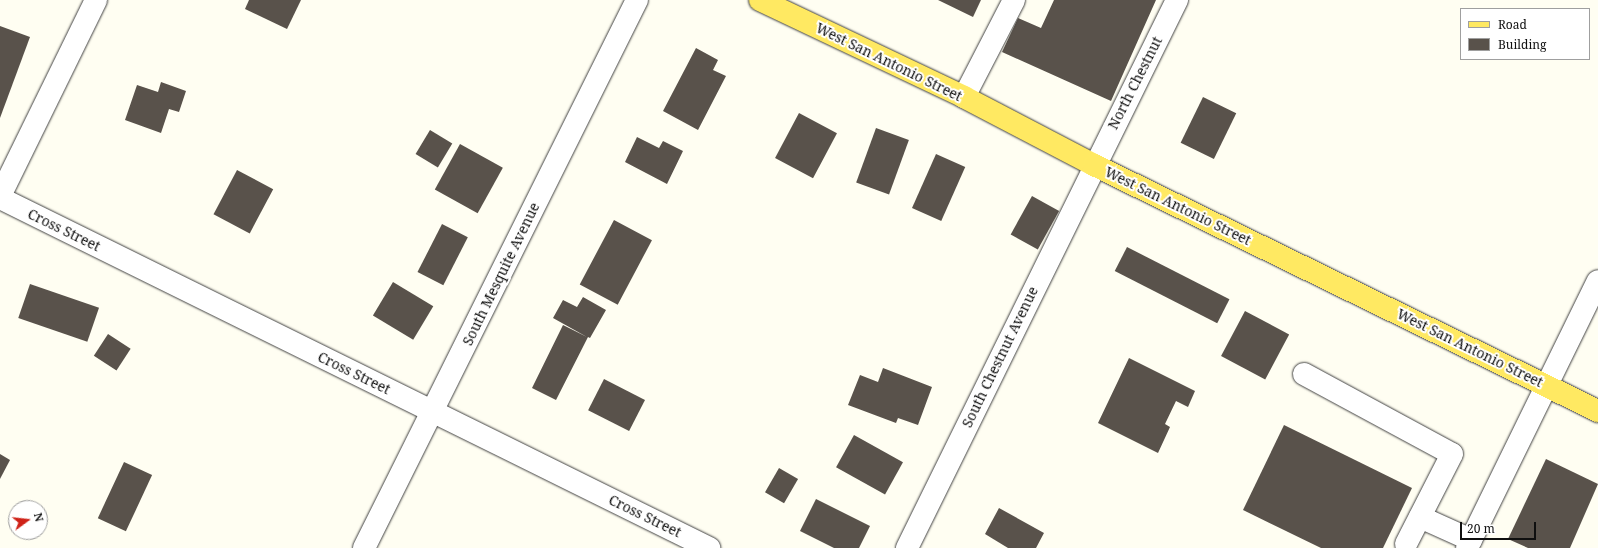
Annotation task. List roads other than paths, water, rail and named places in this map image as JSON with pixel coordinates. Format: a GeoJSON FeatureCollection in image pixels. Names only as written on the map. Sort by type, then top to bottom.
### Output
{"type":"FeatureCollection","features":[{"type":"Feature","properties":{"kind":"main road","name":"West San Antonio Street"},"geometry":{"type":"LineString","coordinates":[[760,0],[964,97],[1094,165],[1598,411]]}},
{"type":"Feature","properties":{"kind":"street"},"geometry":{"type":"LineString","coordinates":[[0,197],[96,0]]}},
{"type":"Feature","properties":{"kind":"street","name":"South Mesquite Avenue"},"geometry":{"type":"LineString","coordinates":[[364,548],[433,412],[636,0]]}},
{"type":"Feature","properties":{"kind":"street"},"geometry":{"type":"LineString","coordinates":[[964,97],[1014,0]]}},
{"type":"Feature","properties":{"kind":"street","name":"North Chestnut"},"geometry":{"type":"LineString","coordinates":[[1094,165],[1177,0]]}},
{"type":"Feature","properties":{"kind":"street","name":"South Chestnut Avenue"},"geometry":{"type":"LineString","coordinates":[[907,548],[1094,165]]}},
{"type":"Feature","properties":{"kind":"street","name":"Cross Street"},"geometry":{"type":"LineString","coordinates":[[0,197],[709,548]]}},
{"type":"Feature","properties":{"kind":"street"},"geometry":{"type":"LineString","coordinates":[[1420,517],[1469,544],[1598,281]]}},
{"type":"Feature","properties":{"kind":"street"},"geometry":{"type":"LineString","coordinates":[[1304,374],[1452,454],[1406,544]]}}]}
